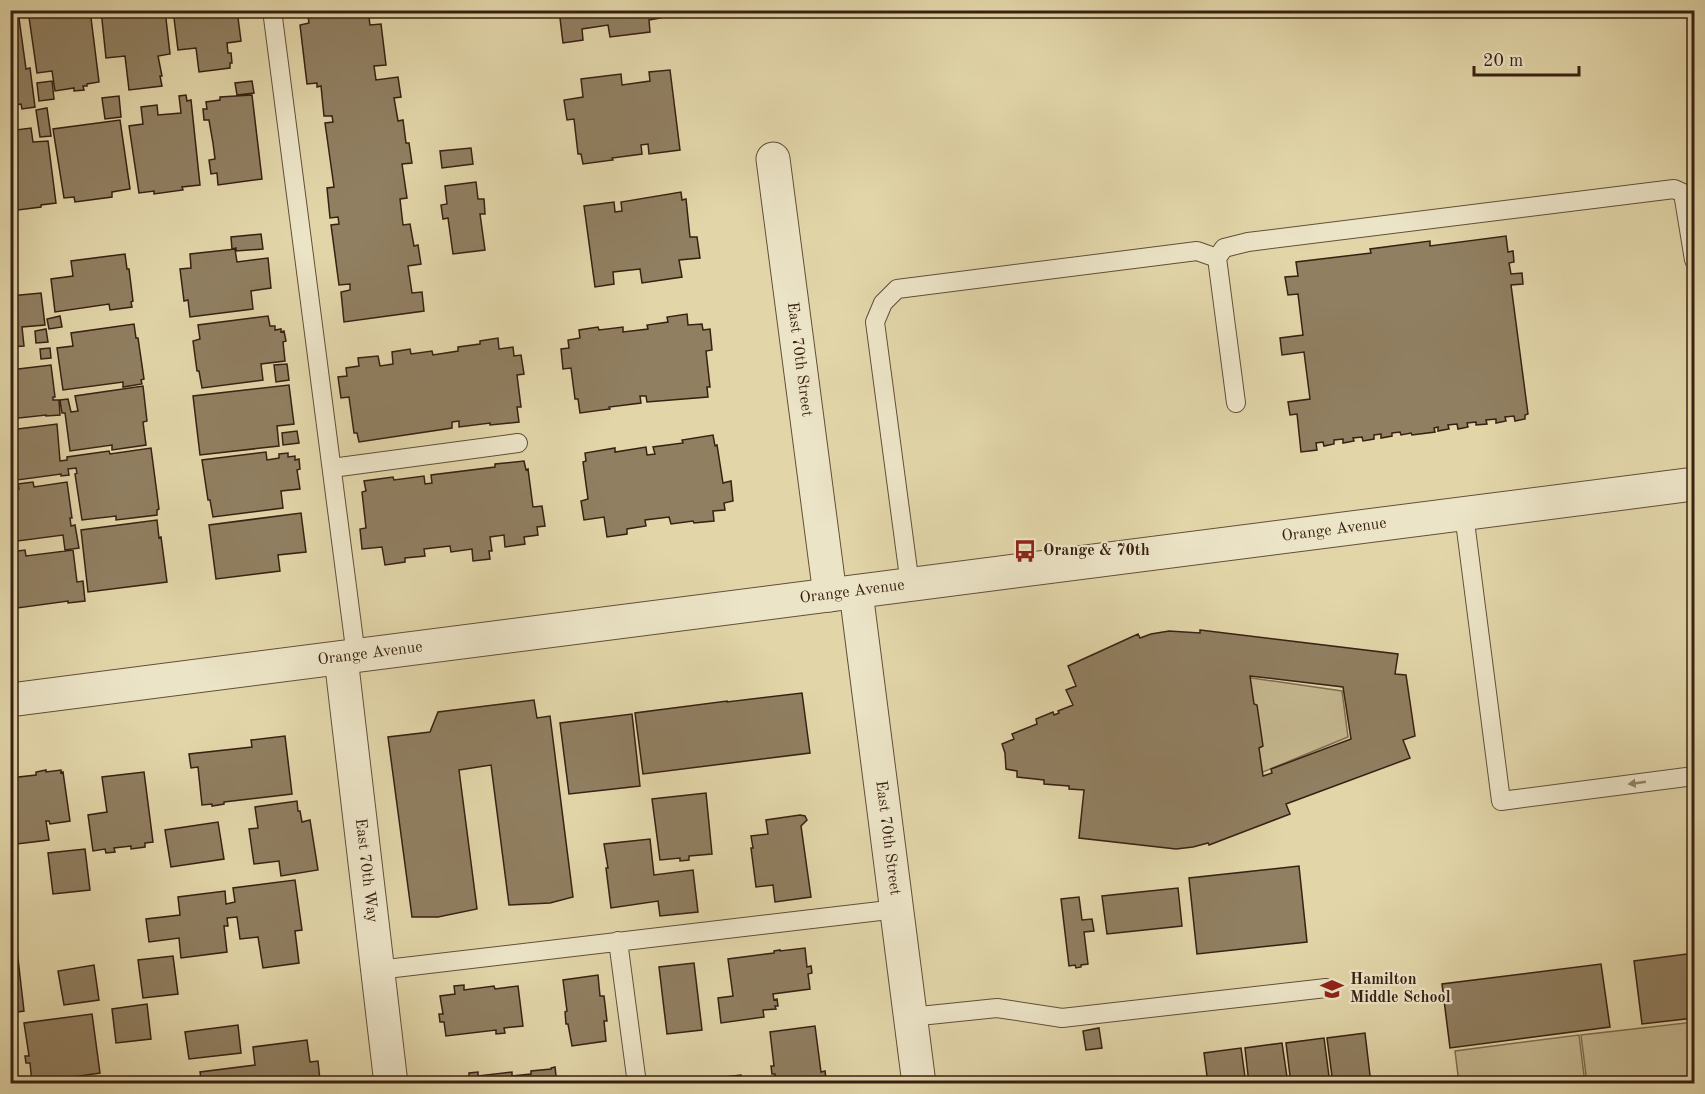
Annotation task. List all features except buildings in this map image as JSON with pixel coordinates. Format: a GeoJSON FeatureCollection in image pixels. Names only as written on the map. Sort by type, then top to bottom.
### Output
{"type":"FeatureCollection","features":[{"type":"Feature","properties":{"kind":"street","name":"East 70th Street"},"geometry":{"type":"LineString","coordinates":[[773,159],[843,594],[897,909],[919,1083]]}},
{"type":"Feature","properties":{"kind":"street","name":"Orange Avenue"},"geometry":{"type":"LineString","coordinates":[[10,700],[1695,484]]}},
{"type":"Feature","properties":{"kind":"street","name":"East 70th Way"},"geometry":{"type":"LineString","coordinates":[[349,657],[378,970],[392,1083]]}},
{"type":"Feature","properties":{"kind":"lane"},"geometry":{"type":"LineString","coordinates":[[272,10],[332,468],[349,657]]}},
{"type":"Feature","properties":{"kind":"lane"},"geometry":{"type":"LineString","coordinates":[[1236,403],[1217,258],[1224,248],[1248,242],[1674,189],[1683,193],[1695,260]]}},
{"type":"Feature","properties":{"kind":"lane"},"geometry":{"type":"LineString","coordinates":[[910,585],[875,322],[883,303],[897,289],[1197,251],[1217,258]]}},
{"type":"Feature","properties":{"kind":"lane"},"geometry":{"type":"LineString","coordinates":[[332,468],[518,443]]}},
{"type":"Feature","properties":{"kind":"lane"},"geometry":{"type":"LineString","coordinates":[[1464,514],[1501,801],[1695,776]]}},
{"type":"Feature","properties":{"kind":"lane"},"geometry":{"type":"LineString","coordinates":[[378,970],[897,909]]}},
{"type":"Feature","properties":{"kind":"lane"},"geometry":{"type":"LineString","coordinates":[[618,940],[637,1083]]}},
{"type":"Feature","properties":{"kind":"lane"},"geometry":{"type":"LineString","coordinates":[[910,1017],[997,1008],[1062,1018],[1326,988]]}},
{"type":"Feature","properties":{"kind":"shaded area"},"geometry":{"type":"Polygon","coordinates":[[[1245,677],[1342,691],[1348,737],[1258,774],[1245,677]]]}},
{"type":"Feature","properties":{"kind":"shaded area"},"geometry":{"type":"Polygon","coordinates":[[[1694,1022],[1694,1083],[1587,1083],[1581,1035],[1694,1022]]]}},
{"type":"Feature","properties":{"kind":"shaded area"},"geometry":{"type":"Polygon","coordinates":[[[1579,1035],[1585,1083],[1459,1083],[1455,1051],[1579,1035]]]}},
{"type":"Feature","properties":{"kind":"place","name":"Orange & 70th"},"geometry":{"type":"Point","coordinates":[1025,551]}},
{"type":"Feature","properties":{"kind":"place","name":"Hamilton Middle School"},"geometry":{"type":"Point","coordinates":[1332,989]}}]}
